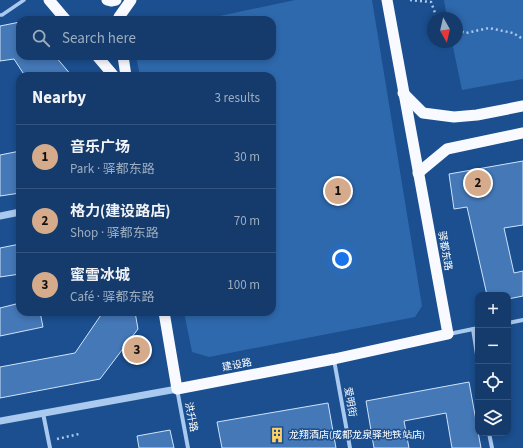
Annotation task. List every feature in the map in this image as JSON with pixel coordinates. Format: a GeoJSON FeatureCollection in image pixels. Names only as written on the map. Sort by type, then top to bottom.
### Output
{"type":"FeatureCollection","features":[{"type":"Feature","properties":{"kind":"highway"},"geometry":{"type":"LineString","coordinates":[[49,0],[63,16]]}},
{"type":"Feature","properties":{"kind":"highway"},"geometry":{"type":"LineString","coordinates":[[107,0],[116,0]]}},
{"type":"Feature","properties":{"kind":"highway"},"geometry":{"type":"LineString","coordinates":[[120,16],[131,0]]}},
{"type":"Feature","properties":{"kind":"highway","name":"驿都东路"},"geometry":{"type":"LineString","coordinates":[[387,0],[448,334]]}},
{"type":"Feature","properties":{"kind":"highway"},"geometry":{"type":"LineString","coordinates":[[100,60],[111,72]]}},
{"type":"Feature","properties":{"kind":"highway"},"geometry":{"type":"LineString","coordinates":[[124,60],[125,72]]}},
{"type":"Feature","properties":{"kind":"highway"},"geometry":{"type":"LineString","coordinates":[[403,93],[423,113],[454,117],[478,115],[523,106]]}},
{"type":"Feature","properties":{"kind":"highway"},"geometry":{"type":"LineString","coordinates":[[418,173],[447,149],[523,133]]}},
{"type":"Feature","properties":{"kind":"highway"},"geometry":{"type":"LineString","coordinates":[[165,316],[177,389]]}},
{"type":"Feature","properties":{"kind":"highway","name":"建设路"},"geometry":{"type":"LineString","coordinates":[[177,389],[334,359],[448,334]]}},
{"type":"Feature","properties":{"kind":"street"},"geometry":{"type":"LineString","coordinates":[[0,15],[24,0]]}},
{"type":"Feature","properties":{"kind":"street"},"geometry":{"type":"LineString","coordinates":[[0,216],[16,213]]}},
{"type":"Feature","properties":{"kind":"street"},"geometry":{"type":"LineString","coordinates":[[511,322],[523,320]]}},
{"type":"Feature","properties":{"kind":"street"},"geometry":{"type":"LineString","coordinates":[[473,329],[475,342]]}},
{"type":"Feature","properties":{"kind":"street","name":"建设路"},"geometry":{"type":"LineString","coordinates":[[448,334],[473,329]]}},
{"type":"Feature","properties":{"kind":"street","name":"爱明街"},"geometry":{"type":"LineString","coordinates":[[334,359],[350,448]]}},
{"type":"Feature","properties":{"kind":"street","name":"建设路"},"geometry":{"type":"LineString","coordinates":[[0,422],[177,389]]}},
{"type":"Feature","properties":{"kind":"street","name":"洪升路"},"geometry":{"type":"LineString","coordinates":[[177,389],[188,448]]}},
{"type":"Feature","properties":{"kind":"street"},"geometry":{"type":"LineString","coordinates":[[43,413],[50,448]]}},
{"type":"Feature","properties":{"kind":"street"},"geometry":{"type":"LineString","coordinates":[[490,436],[492,448]]}},
{"type":"Feature","properties":{"kind":"path"},"geometry":{"type":"LineString","coordinates":[[410,0],[431,2],[435,12]]}},
{"type":"Feature","properties":{"kind":"path"},"geometry":{"type":"LineString","coordinates":[[463,31],[488,28],[514,34],[523,39]]}},
{"type":"Feature","properties":{"kind":"path"},"geometry":{"type":"LineString","coordinates":[[48,440],[79,434]]}},
{"type":"Feature","properties":{"kind":"shaded area"},"geometry":{"type":"Polygon","coordinates":[[[295,0],[372,0],[422,306],[415,317],[209,357],[192,352],[185,316],[276,316],[276,72],[139,72],[137,60],[276,60],[276,16],[220,16],[295,0]]]}},
{"type":"Feature","properties":{"kind":"shaded area"},"geometry":{"type":"Polygon","coordinates":[[[444,0],[523,0],[523,79],[462,90],[453,48],[463,48],[463,12],[446,12],[444,0]]]}},
{"type":"Feature","properties":{"kind":"building"},"geometry":{"type":"Polygon","coordinates":[[[16,23],[16,60],[58,60],[69,72],[22,72],[14,59],[0,61],[0,26],[16,23]]]}},
{"type":"Feature","properties":{"kind":"building"},"geometry":{"type":"Polygon","coordinates":[[[16,152],[16,194],[0,196],[0,155],[16,152]]]}},
{"type":"Feature","properties":{"kind":"building"},"geometry":{"type":"Polygon","coordinates":[[[523,161],[523,225],[504,228],[514,273],[523,271],[523,296],[511,298],[511,292],[486,292],[467,207],[454,209],[449,174],[523,161]]]}},
{"type":"Feature","properties":{"kind":"building"},"geometry":{"type":"Polygon","coordinates":[[[16,245],[16,275],[0,277],[0,248],[16,245]]]}},
{"type":"Feature","properties":{"kind":"building"},"geometry":{"type":"Polygon","coordinates":[[[16,304],[16,316],[41,316],[43,327],[0,336],[0,308],[16,304]]]}},
{"type":"Feature","properties":{"kind":"building"},"geometry":{"type":"Polygon","coordinates":[[[100,316],[136,316],[138,329],[100,379],[0,398],[0,367],[75,353],[100,316]]]}},
{"type":"Feature","properties":{"kind":"building"},"geometry":{"type":"Polygon","coordinates":[[[469,382],[475,415],[475,436],[479,436],[481,448],[452,448],[446,413],[404,421],[409,448],[374,448],[366,401],[469,382]]]}},
{"type":"Feature","properties":{"kind":"building","name":"龙翔酒店(成都龙泉驿地铁站店)"},"geometry":{"type":"Polygon","coordinates":[[[328,403],[336,448],[222,448],[217,422],[328,403]]]}},
{"type":"Feature","properties":{"kind":"building"},"geometry":{"type":"Polygon","coordinates":[[[170,430],[174,448],[139,448],[137,436],[170,430]]]}},
{"type":"Feature","properties":{"kind":"place","name":"格力(建设路店)"},"geometry":{"type":"Point","coordinates":[478,183]}},
{"type":"Feature","properties":{"kind":"place","name":"音乐广场"},"geometry":{"type":"Point","coordinates":[338,191]}},
{"type":"Feature","properties":{"kind":"place","name":"蜜雪冰城"},"geometry":{"type":"Point","coordinates":[137,350]}},
{"type":"Feature","properties":{"kind":"place","name":"龙翔酒店(成都龙泉驿地铁站店)"},"geometry":{"type":"Point","coordinates":[277,435]}}]}
